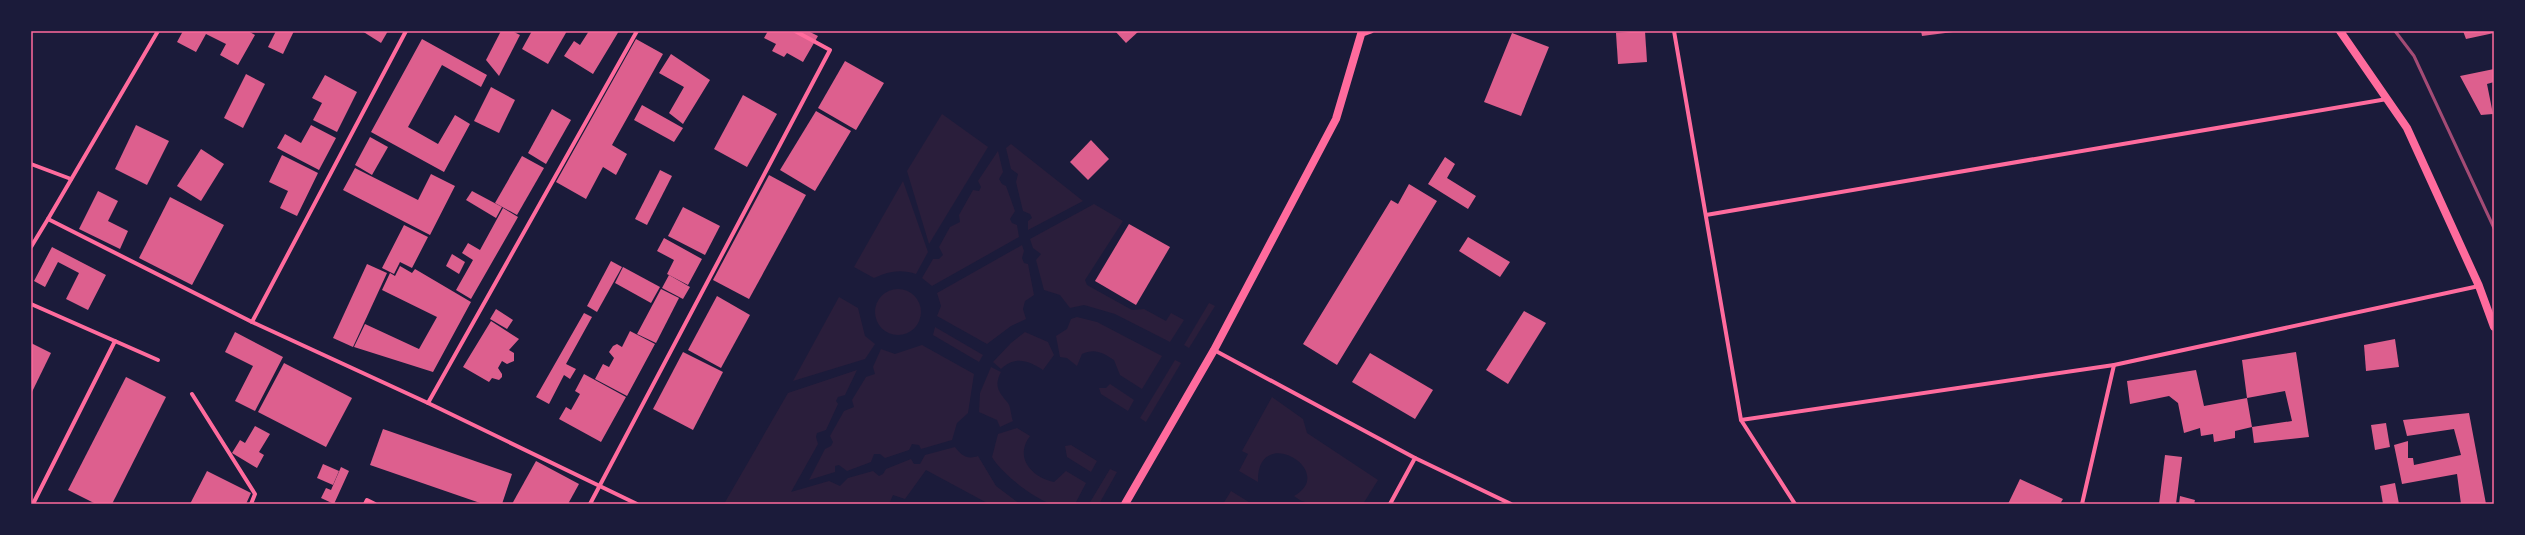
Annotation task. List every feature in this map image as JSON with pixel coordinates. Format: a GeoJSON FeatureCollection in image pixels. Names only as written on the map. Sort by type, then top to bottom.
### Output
{"type":"FeatureCollection","features":[{"type":"Feature","properties":{"kind":"main road"},"geometry":{"type":"LineString","coordinates":[[2340,31],[2407,128],[2478,286],[2494,326]]}},
{"type":"Feature","properties":{"kind":"main road"},"geometry":{"type":"LineString","coordinates":[[1124,504],[1214,350],[1336,119],[1362,33]]}},
{"type":"Feature","properties":{"kind":"street"},"geometry":{"type":"LineString","coordinates":[[31,247],[158,31]]}},
{"type":"Feature","properties":{"kind":"street"},"geometry":{"type":"LineString","coordinates":[[252,322],[406,31]]}},
{"type":"Feature","properties":{"kind":"street"},"geometry":{"type":"LineString","coordinates":[[428,403],[638,31]]}},
{"type":"Feature","properties":{"kind":"street"},"geometry":{"type":"LineString","coordinates":[[590,504],[830,50],[795,31]]}},
{"type":"Feature","properties":{"kind":"street"},"geometry":{"type":"LineString","coordinates":[[1362,33],[1372,31]]}},
{"type":"Feature","properties":{"kind":"street"},"geometry":{"type":"LineString","coordinates":[[1674,31],[1741,420],[1795,504]]}},
{"type":"Feature","properties":{"kind":"street"},"geometry":{"type":"LineString","coordinates":[[1706,215],[2387,99]]}},
{"type":"Feature","properties":{"kind":"street"},"geometry":{"type":"LineString","coordinates":[[31,164],[71,179]]}},
{"type":"Feature","properties":{"kind":"street"},"geometry":{"type":"LineString","coordinates":[[48,219],[252,322],[428,403],[637,504]]}},
{"type":"Feature","properties":{"kind":"street"},"geometry":{"type":"LineString","coordinates":[[1741,420],[2114,365],[2478,286]]}},
{"type":"Feature","properties":{"kind":"street"},"geometry":{"type":"LineString","coordinates":[[31,304],[158,360]]}},
{"type":"Feature","properties":{"kind":"street"},"geometry":{"type":"LineString","coordinates":[[33,504],[116,341]]}},
{"type":"Feature","properties":{"kind":"street"},"geometry":{"type":"LineString","coordinates":[[1214,350],[1415,458],[1511,504]]}},
{"type":"Feature","properties":{"kind":"street"},"geometry":{"type":"LineString","coordinates":[[2082,504],[2114,365]]}},
{"type":"Feature","properties":{"kind":"street"},"geometry":{"type":"LineString","coordinates":[[192,394],[255,494],[251,504]]}},
{"type":"Feature","properties":{"kind":"street"},"geometry":{"type":"LineString","coordinates":[[1390,504],[1415,458]]}},
{"type":"Feature","properties":{"kind":"street"},"geometry":{"type":"LineString","coordinates":[[365,504],[368,500],[375,504]]}},
{"type":"Feature","properties":{"kind":"shaded area"},"geometry":{"type":"Polygon","coordinates":[[[942,114],[988,147],[929,244],[907,171],[942,114]]]}},
{"type":"Feature","properties":{"kind":"shaded area"},"geometry":{"type":"Polygon","coordinates":[[[1011,144],[1083,201],[1028,230],[1028,221],[1032,218],[1030,214],[1023,211],[1016,182],[1018,174],[1011,169],[1006,148],[1011,144]]]}},
{"type":"Feature","properties":{"kind":"shaded area"},"geometry":{"type":"Polygon","coordinates":[[[998,151],[1003,172],[999,179],[1002,184],[1006,186],[1015,211],[1010,219],[1012,223],[1017,225],[1019,237],[932,286],[922,278],[933,259],[939,259],[943,255],[939,247],[950,227],[960,222],[959,215],[973,190],[979,191],[981,187],[978,181],[998,151]]]}},
{"type":"Feature","properties":{"kind":"shaded area"},"geometry":{"type":"Polygon","coordinates":[[[903,181],[928,252],[916,274],[911,272],[895,272],[874,278],[854,267],[903,181]]]}},
{"type":"Feature","properties":{"kind":"shaded area"},"geometry":{"type":"Polygon","coordinates":[[[1094,204],[1123,221],[1085,280],[1087,285],[1132,310],[1144,309],[1166,321],[1171,313],[1184,320],[1170,342],[1115,314],[1084,305],[1070,308],[1060,295],[1044,290],[1036,260],[1041,254],[1033,248],[1030,239],[1094,204]]]}},
{"type":"Feature","properties":{"kind":"shaded area"},"geometry":{"type":"Polygon","coordinates":[[[1022,245],[1024,251],[1022,258],[1024,263],[1028,264],[1034,295],[1025,301],[1023,309],[1026,319],[1011,326],[987,344],[937,316],[941,306],[937,293],[1022,245]]]}},
{"type":"Feature","properties":{"kind":"shaded area"},"geometry":{"type":"Polygon","coordinates":[[[903,289],[915,295],[920,303],[920,321],[915,329],[907,334],[893,335],[881,329],[876,321],[875,307],[881,295],[889,290],[903,289]]]}},
{"type":"Feature","properties":{"kind":"shaded area"},"geometry":{"type":"Polygon","coordinates":[[[839,297],[858,308],[865,336],[875,344],[865,359],[793,381],[839,297]]]}},
{"type":"Feature","properties":{"kind":"shaded area"},"geometry":{"type":"Polygon","coordinates":[[[1209,303],[1215,306],[1189,348],[1184,345],[1209,303]]]}},
{"type":"Feature","properties":{"kind":"shaded area"},"geometry":{"type":"Polygon","coordinates":[[[1077,317],[1097,322],[1162,356],[1142,389],[1120,375],[1114,360],[1102,353],[1091,351],[1082,354],[1077,366],[1067,358],[1060,357],[1056,336],[1067,329],[1071,319],[1077,317]]]}},
{"type":"Feature","properties":{"kind":"shaded area"},"geometry":{"type":"Polygon","coordinates":[[[935,327],[983,355],[979,362],[933,335],[935,327]]]}},
{"type":"Feature","properties":{"kind":"shaded area"},"geometry":{"type":"Polygon","coordinates":[[[1025,332],[1048,342],[1054,355],[1043,370],[1022,361],[1011,362],[1001,369],[993,362],[1011,343],[1025,332]]]}},
{"type":"Feature","properties":{"kind":"shaded area"},"geometry":{"type":"Polygon","coordinates":[[[922,345],[974,374],[968,413],[957,423],[952,440],[921,449],[919,445],[912,444],[909,450],[885,458],[880,454],[874,454],[871,462],[847,471],[839,465],[835,466],[835,472],[809,480],[825,449],[831,446],[833,442],[830,436],[844,411],[854,407],[852,400],[866,377],[875,374],[873,367],[881,349],[895,354],[922,345]]]}},
{"type":"Feature","properties":{"kind":"shaded area"},"geometry":{"type":"Polygon","coordinates":[[[1175,360],[1181,363],[1146,422],[1140,418],[1175,360]]]}},
{"type":"Feature","properties":{"kind":"shaded area"},"geometry":{"type":"Polygon","coordinates":[[[991,367],[1001,372],[998,382],[998,389],[1009,405],[1013,421],[1000,427],[997,420],[979,412],[980,393],[991,367]]]}},
{"type":"Feature","properties":{"kind":"shaded area"},"geometry":{"type":"Polygon","coordinates":[[[857,370],[845,395],[838,397],[836,401],[838,404],[826,430],[817,433],[816,437],[818,444],[791,492],[829,481],[840,486],[848,478],[873,471],[879,476],[883,474],[886,469],[911,459],[914,464],[920,464],[925,455],[955,447],[967,457],[978,456],[996,486],[1020,504],[989,504],[926,470],[905,499],[893,495],[889,504],[724,504],[788,393],[857,370]]]}},
{"type":"Feature","properties":{"kind":"shaded area"},"geometry":{"type":"Polygon","coordinates":[[[1110,384],[1134,400],[1128,411],[1101,394],[1099,388],[1106,388],[1110,384]]]}},
{"type":"Feature","properties":{"kind":"shaded area"},"geometry":{"type":"Polygon","coordinates":[[[1272,397],[1303,419],[1307,433],[1378,480],[1363,504],[1317,505],[1294,496],[1305,486],[1307,475],[1302,465],[1292,457],[1280,453],[1269,455],[1261,464],[1258,482],[1239,471],[1248,454],[1242,451],[1272,397]]]}},
{"type":"Feature","properties":{"kind":"shaded area"},"geometry":{"type":"Polygon","coordinates":[[[1017,428],[1030,436],[1025,444],[1024,458],[1027,465],[1038,476],[1054,482],[1066,471],[1086,483],[1075,504],[1053,504],[1037,498],[1010,478],[996,463],[992,457],[998,434],[1017,428]]]}},
{"type":"Feature","properties":{"kind":"shaded area"},"geometry":{"type":"Polygon","coordinates":[[[1071,445],[1097,461],[1091,472],[1067,457],[1065,446],[1071,445]]]}},
{"type":"Feature","properties":{"kind":"shaded area"},"geometry":{"type":"Polygon","coordinates":[[[1110,469],[1117,472],[1099,504],[1089,504],[1110,469]]]}},
{"type":"Feature","properties":{"kind":"shaded area"},"geometry":{"type":"Polygon","coordinates":[[[1231,491],[1252,504],[1223,504],[1231,491]]]}},
{"type":"Feature","properties":{"kind":"building"},"geometry":{"type":"Polygon","coordinates":[[[183,31],[248,31],[255,35],[238,65],[220,55],[226,44],[206,34],[196,52],[177,42],[183,31]]]}},
{"type":"Feature","properties":{"kind":"building"},"geometry":{"type":"Polygon","coordinates":[[[276,31],[294,31],[283,54],[268,47],[276,31]]]}},
{"type":"Feature","properties":{"kind":"building"},"geometry":{"type":"Polygon","coordinates":[[[362,31],[388,31],[381,43],[362,31]]]}},
{"type":"Feature","properties":{"kind":"building"},"geometry":{"type":"Polygon","coordinates":[[[501,31],[512,31],[520,35],[499,76],[486,60],[501,31]]]}},
{"type":"Feature","properties":{"kind":"building"},"geometry":{"type":"Polygon","coordinates":[[[532,31],[567,31],[548,64],[522,49],[532,31]]]}},
{"type":"Feature","properties":{"kind":"building"},"geometry":{"type":"Polygon","coordinates":[[[589,31],[619,31],[593,74],[564,56],[574,41],[580,45],[589,31]]]}},
{"type":"Feature","properties":{"kind":"building"},"geometry":{"type":"Polygon","coordinates":[[[768,31],[808,31],[818,36],[803,62],[787,53],[784,57],[772,51],[776,44],[764,38],[768,31]]]}},
{"type":"Feature","properties":{"kind":"building"},"geometry":{"type":"Polygon","coordinates":[[[1115,31],[1139,31],[1126,43],[1115,31]]]}},
{"type":"Feature","properties":{"kind":"building"},"geometry":{"type":"Polygon","coordinates":[[[1645,31],[1647,62],[1618,64],[1616,33],[1645,31]]]}},
{"type":"Feature","properties":{"kind":"building"},"geometry":{"type":"Polygon","coordinates":[[[1921,31],[1953,31],[1953,32],[1922,36],[1921,31]]]}},
{"type":"Feature","properties":{"kind":"building"},"geometry":{"type":"Polygon","coordinates":[[[2463,31],[2494,31],[2494,33],[2466,39],[2463,31]]]}},
{"type":"Feature","properties":{"kind":"building"},"geometry":{"type":"Polygon","coordinates":[[[1512,33],[1549,47],[1521,116],[1484,102],[1512,33]]]}},
{"type":"Feature","properties":{"kind":"building"},"geometry":{"type":"Polygon","coordinates":[[[422,39],[487,75],[481,87],[442,65],[408,127],[438,144],[455,115],[470,124],[444,172],[371,132],[422,39]]]}},
{"type":"Feature","properties":{"kind":"building"},"geometry":{"type":"Polygon","coordinates":[[[636,39],[663,54],[612,145],[627,154],[616,175],[603,167],[586,199],[556,182],[636,39]]]}},
{"type":"Feature","properties":{"kind":"building"},"geometry":{"type":"Polygon","coordinates":[[[671,54],[710,80],[683,124],[669,113],[684,87],[659,73],[671,54]]]}},
{"type":"Feature","properties":{"kind":"building"},"geometry":{"type":"Polygon","coordinates":[[[845,61],[884,83],[856,130],[818,108],[845,61]]]}},
{"type":"Feature","properties":{"kind":"building"},"geometry":{"type":"Polygon","coordinates":[[[2494,69],[2494,82],[2487,84],[2493,114],[2481,115],[2460,76],[2494,69]]]}},
{"type":"Feature","properties":{"kind":"building"},"geometry":{"type":"Polygon","coordinates":[[[246,74],[265,84],[243,128],[224,118],[246,74]]]}},
{"type":"Feature","properties":{"kind":"building"},"geometry":{"type":"Polygon","coordinates":[[[325,75],[357,92],[337,132],[313,120],[322,103],[312,98],[325,75]]]}},
{"type":"Feature","properties":{"kind":"building"},"geometry":{"type":"Polygon","coordinates":[[[491,87],[515,100],[499,133],[474,121],[491,87]]]}},
{"type":"Feature","properties":{"kind":"building"},"geometry":{"type":"Polygon","coordinates":[[[743,95],[777,114],[747,167],[714,149],[743,95]]]}},
{"type":"Feature","properties":{"kind":"building"},"geometry":{"type":"Polygon","coordinates":[[[642,105],[683,128],[674,142],[634,120],[642,105]]]}},
{"type":"Feature","properties":{"kind":"building"},"geometry":{"type":"Polygon","coordinates":[[[552,109],[571,120],[546,164],[528,153],[552,109]]]}},
{"type":"Feature","properties":{"kind":"building"},"geometry":{"type":"Polygon","coordinates":[[[816,111],[851,131],[815,191],[780,170],[816,111]]]}},
{"type":"Feature","properties":{"kind":"building"},"geometry":{"type":"Polygon","coordinates":[[[136,125],[169,141],[147,185],[115,169],[136,125]]]}},
{"type":"Feature","properties":{"kind":"building"},"geometry":{"type":"Polygon","coordinates":[[[311,125],[336,138],[319,170],[277,148],[285,134],[301,143],[311,125]]]}},
{"type":"Feature","properties":{"kind":"building"},"geometry":{"type":"Polygon","coordinates":[[[370,137],[388,147],[372,175],[355,165],[370,137]]]}},
{"type":"Feature","properties":{"kind":"building"},"geometry":{"type":"Polygon","coordinates":[[[1091,140],[1109,159],[1088,180],[1070,162],[1091,140]]]}},
{"type":"Feature","properties":{"kind":"building"},"geometry":{"type":"Polygon","coordinates":[[[201,149],[224,164],[201,201],[177,186],[201,149]]]}},
{"type":"Feature","properties":{"kind":"building"},"geometry":{"type":"Polygon","coordinates":[[[282,155],[318,173],[297,216],[280,208],[288,191],[269,182],[282,155]]]}},
{"type":"Feature","properties":{"kind":"building"},"geometry":{"type":"Polygon","coordinates":[[[522,156],[544,168],[517,215],[495,203],[522,156]]]}},
{"type":"Feature","properties":{"kind":"building"},"geometry":{"type":"Polygon","coordinates":[[[1445,157],[1455,164],[1447,178],[1476,196],[1468,209],[1428,184],[1445,157]]]}},
{"type":"Feature","properties":{"kind":"building"},"geometry":{"type":"Polygon","coordinates":[[[355,168],[418,200],[431,174],[455,186],[430,235],[343,190],[355,168]]]}},
{"type":"Feature","properties":{"kind":"building"},"geometry":{"type":"Polygon","coordinates":[[[660,170],[672,176],[647,225],[635,219],[660,170]]]}},
{"type":"Feature","properties":{"kind":"building"},"geometry":{"type":"Polygon","coordinates":[[[769,175],[806,195],[749,299],[713,280],[769,175]]]}},
{"type":"Feature","properties":{"kind":"building"},"geometry":{"type":"Polygon","coordinates":[[[1409,184],[1437,201],[1337,365],[1303,344],[1391,200],[1398,204],[1409,184]]]}},
{"type":"Feature","properties":{"kind":"building"},"geometry":{"type":"Polygon","coordinates":[[[98,191],[118,201],[108,221],[128,231],[120,249],[79,229],[98,191]]]}},
{"type":"Feature","properties":{"kind":"building"},"geometry":{"type":"Polygon","coordinates":[[[472,191],[502,207],[496,218],[466,200],[472,191]]]}},
{"type":"Feature","properties":{"kind":"building"},"geometry":{"type":"Polygon","coordinates":[[[170,197],[224,225],[192,285],[139,258],[170,197]]]}},
{"type":"Feature","properties":{"kind":"building"},"geometry":{"type":"Polygon","coordinates":[[[683,207],[720,226],[705,255],[668,236],[683,207]]]}},
{"type":"Feature","properties":{"kind":"building"},"geometry":{"type":"Polygon","coordinates":[[[503,208],[518,217],[471,299],[456,290],[473,260],[462,253],[468,243],[480,250],[503,208]]]}},
{"type":"Feature","properties":{"kind":"building"},"geometry":{"type":"Polygon","coordinates":[[[1129,224],[1170,247],[1136,305],[1095,281],[1129,224]]]}},
{"type":"Feature","properties":{"kind":"building"},"geometry":{"type":"Polygon","coordinates":[[[404,225],[428,237],[412,268],[400,262],[394,274],[382,268],[404,225]]]}},
{"type":"Feature","properties":{"kind":"building"},"geometry":{"type":"Polygon","coordinates":[[[1468,237],[1510,262],[1500,277],[1459,251],[1468,237]]]}},
{"type":"Feature","properties":{"kind":"building"},"geometry":{"type":"Polygon","coordinates":[[[664,238],[702,259],[688,285],[667,274],[674,260],[657,251],[664,238]]]}},
{"type":"Feature","properties":{"kind":"building"},"geometry":{"type":"Polygon","coordinates":[[[52,247],[106,275],[88,310],[66,299],[79,273],[58,262],[45,287],[34,281],[52,247]]]}},
{"type":"Feature","properties":{"kind":"building"},"geometry":{"type":"Polygon","coordinates":[[[452,254],[465,262],[459,274],[446,266],[452,254]]]}},
{"type":"Feature","properties":{"kind":"building"},"geometry":{"type":"Polygon","coordinates":[[[611,261],[622,267],[597,312],[587,306],[611,261]]]}},
{"type":"Feature","properties":{"kind":"building"},"geometry":{"type":"Polygon","coordinates":[[[367,264],[387,273],[353,347],[333,338],[367,264]]]}},
{"type":"Feature","properties":{"kind":"building"},"geometry":{"type":"Polygon","coordinates":[[[400,266],[412,273],[415,269],[471,302],[433,372],[354,347],[365,324],[419,349],[437,317],[382,290],[390,273],[395,276],[400,266]]]}},
{"type":"Feature","properties":{"kind":"building"},"geometry":{"type":"Polygon","coordinates":[[[623,267],[660,287],[651,303],[615,283],[623,267]]]}},
{"type":"Feature","properties":{"kind":"building"},"geometry":{"type":"Polygon","coordinates":[[[669,275],[690,287],[683,299],[662,288],[669,275]]]}},
{"type":"Feature","properties":{"kind":"building"},"geometry":{"type":"Polygon","coordinates":[[[661,289],[679,298],[656,343],[637,334],[661,289]]]}},
{"type":"Feature","properties":{"kind":"building"},"geometry":{"type":"Polygon","coordinates":[[[717,296],[750,315],[721,368],[688,350],[717,296]]]}},
{"type":"Feature","properties":{"kind":"building"},"geometry":{"type":"Polygon","coordinates":[[[496,309],[513,320],[507,329],[490,319],[496,309]]]}},
{"type":"Feature","properties":{"kind":"building"},"geometry":{"type":"Polygon","coordinates":[[[1524,311],[1546,323],[1508,384],[1486,370],[1524,311]]]}},
{"type":"Feature","properties":{"kind":"building"},"geometry":{"type":"Polygon","coordinates":[[[584,313],[592,317],[566,364],[576,369],[570,379],[564,375],[549,404],[536,397],[584,313]]]}},
{"type":"Feature","properties":{"kind":"building"},"geometry":{"type":"Polygon","coordinates":[[[491,321],[519,339],[509,350],[514,353],[514,361],[507,364],[502,361],[498,368],[502,374],[502,377],[499,380],[492,378],[489,382],[463,367],[491,321]]]}},
{"type":"Feature","properties":{"kind":"building"},"geometry":{"type":"Polygon","coordinates":[[[630,331],[655,344],[627,396],[595,379],[603,364],[609,367],[614,358],[609,352],[613,346],[617,344],[622,347],[630,331]]]}},
{"type":"Feature","properties":{"kind":"building"},"geometry":{"type":"Polygon","coordinates":[[[235,332],[283,357],[255,411],[235,401],[253,366],[225,352],[235,332]]]}},
{"type":"Feature","properties":{"kind":"building"},"geometry":{"type":"Polygon","coordinates":[[[2395,339],[2399,367],[2366,371],[2364,345],[2395,339]]]}},
{"type":"Feature","properties":{"kind":"building"},"geometry":{"type":"Polygon","coordinates":[[[31,343],[51,353],[31,394],[31,343]]]}},
{"type":"Feature","properties":{"kind":"building"},"geometry":{"type":"Polygon","coordinates":[[[683,352],[723,372],[693,430],[653,409],[683,352]]]}},
{"type":"Feature","properties":{"kind":"building"},"geometry":{"type":"Polygon","coordinates":[[[2296,352],[2309,437],[2254,443],[2252,427],[2292,421],[2285,391],[2247,398],[2242,360],[2296,352]]]}},
{"type":"Feature","properties":{"kind":"building"},"geometry":{"type":"Polygon","coordinates":[[[1370,353],[1433,390],[1415,419],[1352,382],[1370,353]]]}},
{"type":"Feature","properties":{"kind":"building"},"geometry":{"type":"Polygon","coordinates":[[[284,363],[352,398],[326,447],[258,412],[284,363]]]}},
{"type":"Feature","properties":{"kind":"building"},"geometry":{"type":"Polygon","coordinates":[[[2196,370],[2204,406],[2247,398],[2252,427],[2235,431],[2235,438],[2214,442],[2213,434],[2201,436],[2200,428],[2184,433],[2178,403],[2169,396],[2130,404],[2127,381],[2196,370]]]}},
{"type":"Feature","properties":{"kind":"building"},"geometry":{"type":"Polygon","coordinates":[[[584,374],[626,397],[601,442],[559,419],[566,407],[571,410],[580,394],[575,391],[584,374]]]}},
{"type":"Feature","properties":{"kind":"building"},"geometry":{"type":"Polygon","coordinates":[[[126,377],[166,397],[112,504],[96,504],[68,490],[126,377]]]}},
{"type":"Feature","properties":{"kind":"building"},"geometry":{"type":"Polygon","coordinates":[[[2469,413],[2486,504],[2461,504],[2457,474],[2402,484],[2394,445],[2408,441],[2408,458],[2413,458],[2414,465],[2461,455],[2454,429],[2407,436],[2403,420],[2469,413]]]}},
{"type":"Feature","properties":{"kind":"building"},"geometry":{"type":"Polygon","coordinates":[[[2386,423],[2390,447],[2375,450],[2371,425],[2386,423]]]}},
{"type":"Feature","properties":{"kind":"building"},"geometry":{"type":"Polygon","coordinates":[[[255,426],[270,434],[259,452],[264,455],[257,468],[232,453],[240,440],[245,443],[255,426]]]}},
{"type":"Feature","properties":{"kind":"building"},"geometry":{"type":"Polygon","coordinates":[[[383,429],[512,474],[502,504],[483,504],[370,465],[383,429]]]}},
{"type":"Feature","properties":{"kind":"building"},"geometry":{"type":"Polygon","coordinates":[[[2165,455],[2182,457],[2176,504],[2159,504],[2165,455]]]}},
{"type":"Feature","properties":{"kind":"building"},"geometry":{"type":"Polygon","coordinates":[[[536,461],[579,484],[568,504],[512,504],[536,461]]]}},
{"type":"Feature","properties":{"kind":"building"},"geometry":{"type":"Polygon","coordinates":[[[323,464],[339,471],[333,485],[317,478],[323,464]]]}},
{"type":"Feature","properties":{"kind":"building"},"geometry":{"type":"Polygon","coordinates":[[[341,467],[349,471],[334,504],[321,498],[326,488],[331,490],[341,467]]]}},
{"type":"Feature","properties":{"kind":"building"},"geometry":{"type":"Polygon","coordinates":[[[207,471],[251,493],[246,504],[190,504],[207,471]]]}},
{"type":"Feature","properties":{"kind":"building"},"geometry":{"type":"Polygon","coordinates":[[[2020,479],[2063,499],[2060,504],[2008,504],[2020,479]]]}},
{"type":"Feature","properties":{"kind":"building"},"geometry":{"type":"Polygon","coordinates":[[[2395,483],[2399,504],[2383,504],[2380,486],[2395,483]]]}},
{"type":"Feature","properties":{"kind":"building"},"geometry":{"type":"Polygon","coordinates":[[[2180,496],[2195,500],[2194,504],[2179,504],[2180,496]]]}},
{"type":"Feature","properties":{"kind":"railway"},"geometry":{"type":"LineString","coordinates":[[2395,31],[2414,56],[2494,228]]}}]}
